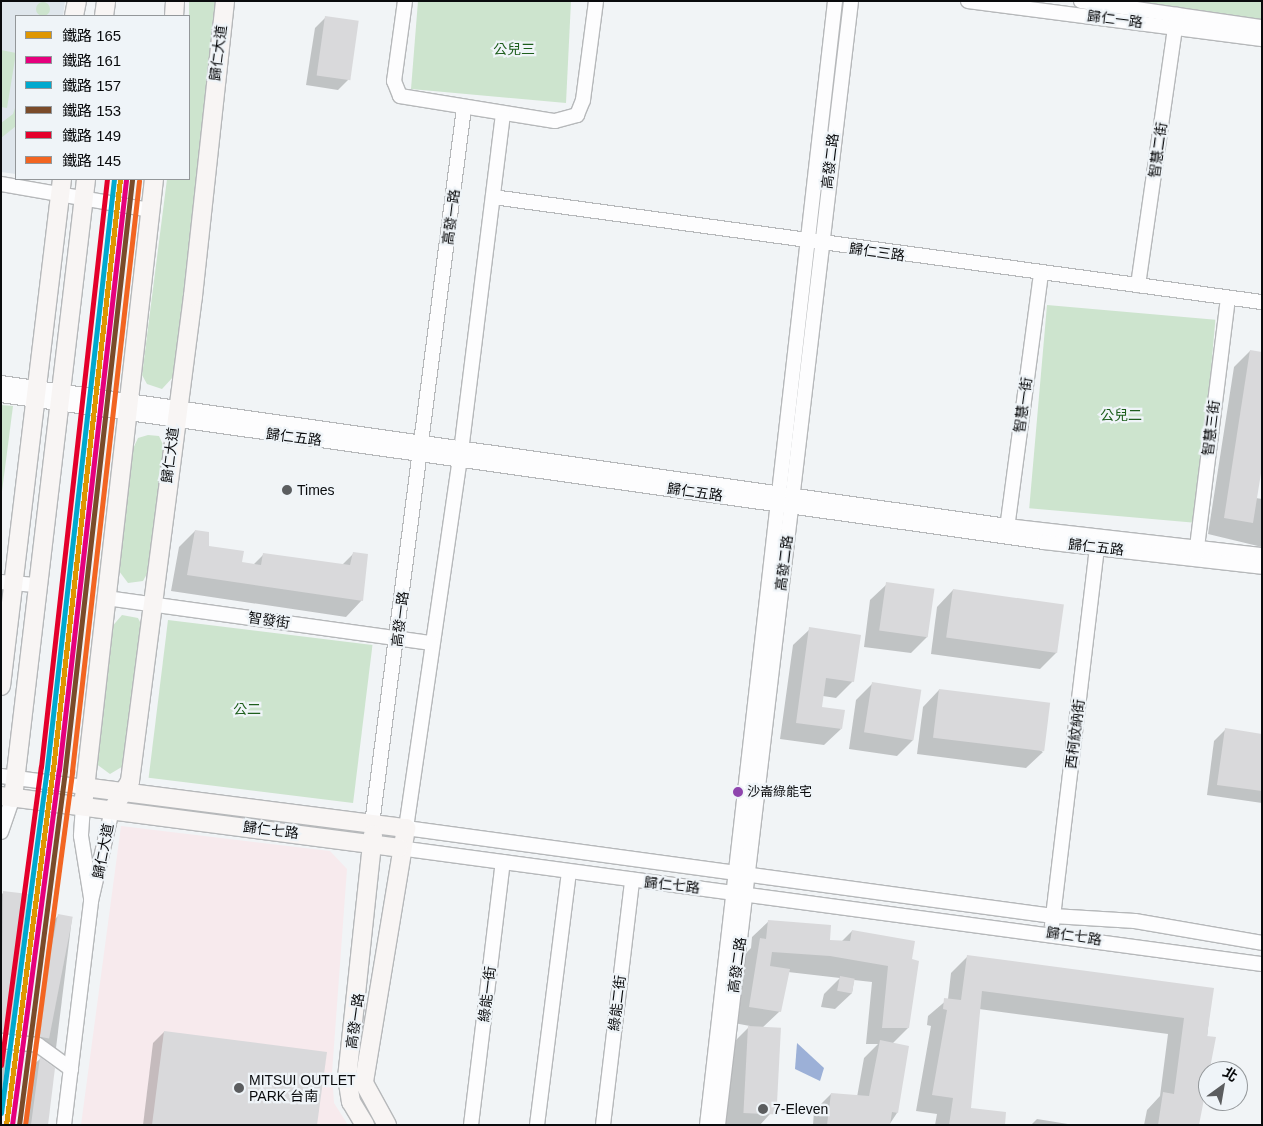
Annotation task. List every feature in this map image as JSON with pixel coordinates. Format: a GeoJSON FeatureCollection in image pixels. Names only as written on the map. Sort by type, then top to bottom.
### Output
{"type":"FeatureCollection","features":[{"type":"Feature","properties":{"kind":"main road"},"geometry":{"type":"LineString","coordinates":[[74,15],[77,1]]}},
{"type":"Feature","properties":{"kind":"main road"},"geometry":{"type":"LineString","coordinates":[[104,15],[106,1]]}},
{"type":"Feature","properties":{"kind":"main road"},"geometry":{"type":"LineString","coordinates":[[174,15],[176,1]]}},
{"type":"Feature","properties":{"kind":"main road","name":"歸仁大道"},"geometry":{"type":"LineString","coordinates":[[112,810],[125,792],[175,415],[193,296],[225,1]]}},
{"type":"Feature","properties":{"kind":"main road"},"geometry":{"type":"LineString","coordinates":[[7,797],[86,180]]}},
{"type":"Feature","properties":{"kind":"main road","name":"歸仁大道"},"geometry":{"type":"LineString","coordinates":[[83,806],[106,598],[130,409],[154,180]]}},
{"type":"Feature","properties":{"kind":"main road"},"geometry":{"type":"LineString","coordinates":[[1,686],[8,583],[37,395],[62,186]]}},
{"type":"Feature","properties":{"kind":"main road","name":"歸仁七路"},"geometry":{"type":"LineString","coordinates":[[84,787],[406,828]]}},
{"type":"Feature","properties":{"kind":"main road","name":"歸仁七路"},"geometry":{"type":"LineString","coordinates":[[7,797],[399,848]]}},
{"type":"Feature","properties":{"kind":"main road","name":"高發一路"},"geometry":{"type":"LineString","coordinates":[[365,1125],[351,1102],[347,1078],[375,844],[372,824]]}},
{"type":"Feature","properties":{"kind":"main road","name":"高發一路"},"geometry":{"type":"LineString","coordinates":[[387,1125],[364,1082],[399,848],[406,828]]}},
{"type":"Feature","properties":{"kind":"street"},"geometry":{"type":"LineString","coordinates":[[405,1],[394,81],[400,96],[464,108],[554,121],[577,115],[583,100],[596,1]]}},
{"type":"Feature","properties":{"kind":"street","name":"高發二路"},"geometry":{"type":"LineString","coordinates":[[786,500],[805,242],[835,1]]}},
{"type":"Feature","properties":{"kind":"street","name":"高發二路"},"geometry":{"type":"LineString","coordinates":[[718,1125],[786,500],[850,1]]}},
{"type":"Feature","properties":{"kind":"street","name":"歸仁一路"},"geometry":{"type":"LineString","coordinates":[[968,1],[1177,21],[1262,27]]}},
{"type":"Feature","properties":{"kind":"street","name":"歸仁一路"},"geometry":{"type":"LineString","coordinates":[[1082,1],[1262,38]]}},
{"type":"Feature","properties":{"kind":"street","name":"智慧二街"},"geometry":{"type":"LineString","coordinates":[[1138,285],[1177,21]]}},
{"type":"Feature","properties":{"kind":"street","name":"高發一路"},"geometry":{"type":"LineString","coordinates":[[372,824],[422,447],[464,108]]}},
{"type":"Feature","properties":{"kind":"street","name":"高發一路"},"geometry":{"type":"LineString","coordinates":[[406,828],[460,453],[503,114]]}},
{"type":"Feature","properties":{"kind":"street"},"geometry":{"type":"LineString","coordinates":[[1,184],[62,186],[84,197],[150,210]]}},
{"type":"Feature","properties":{"kind":"street","name":"歸仁三路"},"geometry":{"type":"LineString","coordinates":[[493,197],[805,242],[1262,302]]}},
{"type":"Feature","properties":{"kind":"street","name":"智慧一街"},"geometry":{"type":"LineString","coordinates":[[1007,531],[1041,274]]}},
{"type":"Feature","properties":{"kind":"street","name":"智慧三街"},"geometry":{"type":"LineString","coordinates":[[1196,552],[1228,298]]}},
{"type":"Feature","properties":{"kind":"street"},"geometry":{"type":"LineString","coordinates":[[1,383],[37,395]]}},
{"type":"Feature","properties":{"kind":"street"},"geometry":{"type":"LineString","coordinates":[[1,395],[37,395]]}},
{"type":"Feature","properties":{"kind":"street","name":"歸仁五路"},"geometry":{"type":"LineString","coordinates":[[37,395],[422,447],[1007,531],[1196,552],[1262,555]]}},
{"type":"Feature","properties":{"kind":"street","name":"西柯紋納街"},"geometry":{"type":"LineString","coordinates":[[1051,932],[1098,541]]}},
{"type":"Feature","properties":{"kind":"street","name":"歸仁五路"},"geometry":{"type":"LineString","coordinates":[[1196,552],[1262,567]]}},
{"type":"Feature","properties":{"kind":"street"},"geometry":{"type":"LineString","coordinates":[[8,583],[35,585]]}},
{"type":"Feature","properties":{"kind":"street","name":"智發街"},"geometry":{"type":"LineString","coordinates":[[106,598],[432,643]]}},
{"type":"Feature","properties":{"kind":"street"},"geometry":{"type":"LineString","coordinates":[[10,777],[84,787]]}},
{"type":"Feature","properties":{"kind":"street"},"geometry":{"type":"LineString","coordinates":[[1,832],[7,797]]}},
{"type":"Feature","properties":{"kind":"street","name":"歸仁大道"},"geometry":{"type":"LineString","coordinates":[[83,806],[81,836],[91,901]]}},
{"type":"Feature","properties":{"kind":"street","name":"歸仁大道"},"geometry":{"type":"LineString","coordinates":[[64,1125],[91,901],[112,810]]}},
{"type":"Feature","properties":{"kind":"street","name":"歸仁七路"},"geometry":{"type":"LineString","coordinates":[[406,828],[1054,916],[1135,921],[1262,942]]}},
{"type":"Feature","properties":{"kind":"street","name":"歸仁七路"},"geometry":{"type":"LineString","coordinates":[[399,848],[569,872],[1051,932],[1262,964]]}},
{"type":"Feature","properties":{"kind":"street","name":"綠能一街"},"geometry":{"type":"LineString","coordinates":[[471,1125],[503,862]]}},
{"type":"Feature","properties":{"kind":"street"},"geometry":{"type":"LineString","coordinates":[[537,1125],[569,872]]}},
{"type":"Feature","properties":{"kind":"street","name":"綠能二街"},"geometry":{"type":"LineString","coordinates":[[603,1125],[632,880]]}},
{"type":"Feature","properties":{"kind":"street","name":"高發二路"},"geometry":{"type":"LineString","coordinates":[[707,1125],[742,893]]}},
{"type":"Feature","properties":{"kind":"street"},"geometry":{"type":"LineString","coordinates":[[1,1041],[38,1045],[70,1069]]}},
{"type":"Feature","properties":{"kind":"shaded area"},"geometry":{"type":"Polygon","coordinates":[[[1,1],[65,1],[63,15],[15,15],[15,174],[1,172],[1,1]]]}},
{"type":"Feature","properties":{"kind":"shaded area"},"geometry":{"type":"Polygon","coordinates":[[[121,826],[330,851],[347,869],[332,1073],[334,1103],[348,1125],[81,1125],[121,826]]]}},
{"type":"Feature","properties":{"kind":"green space"},"geometry":{"type":"Polygon","coordinates":[[[189,1],[218,1],[174,376],[162,389],[147,384],[142,375],[167,180],[190,180],[189,1]]]}},
{"type":"Feature","properties":{"kind":"green space","name":"公兒三"},"geometry":{"type":"Polygon","coordinates":[[[418,1],[571,1],[566,103],[411,89],[418,1]]]}},
{"type":"Feature","properties":{"kind":"green space"},"geometry":{"type":"Polygon","coordinates":[[[1104,1],[1262,1],[1262,24],[1104,1]]]}},
{"type":"Feature","properties":{"kind":"green space"},"geometry":{"type":"Polygon","coordinates":[[[40,2],[46,2],[50,6],[50,12],[47,15],[39,15],[36,12],[36,6],[40,2]]]}},
{"type":"Feature","properties":{"kind":"green space"},"geometry":{"type":"Polygon","coordinates":[[[1,50],[15,53],[15,59],[7,108],[1,107],[1,50]]]}},
{"type":"Feature","properties":{"kind":"green space"},"geometry":{"type":"Polygon","coordinates":[[[15,108],[15,127],[1,138],[1,123],[13,114],[15,108]]]}},
{"type":"Feature","properties":{"kind":"green space","name":"公兒二"},"geometry":{"type":"Polygon","coordinates":[[[1047,305],[1215,320],[1198,523],[1029,508],[1047,305]]]}},
{"type":"Feature","properties":{"kind":"green space"},"geometry":{"type":"Polygon","coordinates":[[[1,405],[13,406],[1,499],[1,405]]]}},
{"type":"Feature","properties":{"kind":"green space"},"geometry":{"type":"Polygon","coordinates":[[[148,435],[159,436],[165,449],[149,570],[143,581],[128,583],[119,571],[131,453],[138,438],[148,435]]]}},
{"type":"Feature","properties":{"kind":"green space"},"geometry":{"type":"Polygon","coordinates":[[[122,615],[138,618],[143,628],[125,765],[110,774],[95,763],[110,629],[122,615]]]}},
{"type":"Feature","properties":{"kind":"green space","name":"公二"},"geometry":{"type":"Polygon","coordinates":[[[168,620],[372,645],[353,803],[149,778],[168,620]]]}},
{"type":"Feature","properties":{"kind":"water"},"geometry":{"type":"Polygon","coordinates":[[[797,1043],[824,1068],[820,1081],[795,1069],[797,1043]]]}},
{"type":"Feature","properties":{"kind":"building"},"geometry":{"type":"Polygon","coordinates":[[[325,16],[359,21],[350,80],[317,75],[325,16]]]}},
{"type":"Feature","properties":{"kind":"building"},"geometry":{"type":"Polygon","coordinates":[[[1250,350],[1262,352],[1262,467],[1253,523],[1224,518],[1250,350]]]}},
{"type":"Feature","properties":{"kind":"building"},"geometry":{"type":"Polygon","coordinates":[[[195,530],[209,532],[209,546],[244,551],[242,562],[261,565],[263,553],[350,565],[353,552],[368,554],[363,601],[187,575],[195,530]]]}},
{"type":"Feature","properties":{"kind":"building"},"geometry":{"type":"Polygon","coordinates":[[[886,582],[935,589],[928,637],[879,631],[886,582]]]}},
{"type":"Feature","properties":{"kind":"building"},"geometry":{"type":"Polygon","coordinates":[[[953,589],[1064,605],[1057,653],[946,638],[953,589]]]}},
{"type":"Feature","properties":{"kind":"building"},"geometry":{"type":"Polygon","coordinates":[[[809,627],[861,635],[854,682],[826,678],[822,707],[845,710],[842,729],[796,723],[809,627]]]}},
{"type":"Feature","properties":{"kind":"building"},"geometry":{"type":"Polygon","coordinates":[[[872,682],[921,690],[913,740],[864,732],[872,682]]]}},
{"type":"Feature","properties":{"kind":"building"},"geometry":{"type":"Polygon","coordinates":[[[939,689],[1050,703],[1044,751],[933,738],[939,689]]]}},
{"type":"Feature","properties":{"kind":"building"},"geometry":{"type":"Polygon","coordinates":[[[1225,728],[1262,734],[1262,791],[1217,785],[1225,728]]]}},
{"type":"Feature","properties":{"kind":"building"},"geometry":{"type":"Polygon","coordinates":[[[3,891],[28,894],[11,1033],[1,1032],[3,891]]]}},
{"type":"Feature","properties":{"kind":"building"},"geometry":{"type":"Polygon","coordinates":[[[58,914],[73,917],[49,1039],[34,1036],[58,914]]]}},
{"type":"Feature","properties":{"kind":"building"},"geometry":{"type":"Polygon","coordinates":[[[768,920],[831,925],[830,940],[850,941],[852,930],[915,941],[912,959],[919,961],[909,1028],[882,1028],[888,966],[830,956],[772,952],[770,966],[790,969],[781,1012],[749,1007],[760,938],[766,939],[768,920]]]}},
{"type":"Feature","properties":{"kind":"building"},"geometry":{"type":"Polygon","coordinates":[[[967,955],[1214,988],[1207,1036],[1216,1037],[1211,1061],[1198,1061],[1198,1111],[1202,1111],[1199,1125],[1158,1125],[1163,1092],[1174,1094],[1184,1018],[982,991],[971,1108],[1006,1112],[1005,1125],[949,1125],[953,1098],[932,1095],[947,1010],[943,1009],[944,998],[961,1000],[967,955]]]}},
{"type":"Feature","properties":{"kind":"building"},"geometry":{"type":"Polygon","coordinates":[[[840,976],[855,979],[852,994],[837,991],[840,976]]]}},
{"type":"Feature","properties":{"kind":"building"},"geometry":{"type":"Polygon","coordinates":[[[748,1026],[781,1028],[776,1115],[743,1113],[748,1026]]]}},
{"type":"Feature","properties":{"kind":"building","name":"MITSUI OUTLET PARK 台南"},"geometry":{"type":"Polygon","coordinates":[[[164,1031],[327,1052],[317,1125],[152,1125],[164,1031]]]}},
{"type":"Feature","properties":{"kind":"building"},"geometry":{"type":"Polygon","coordinates":[[[880,1040],[909,1046],[898,1113],[892,1112],[890,1125],[827,1125],[831,1093],[869,1096],[880,1040]]]}},
{"type":"Feature","properties":{"kind":"building"},"geometry":{"type":"Polygon","coordinates":[[[1,1050],[9,1051],[7,1060],[1,1060],[1,1050]]]}},
{"type":"Feature","properties":{"kind":"building"},"geometry":{"type":"Polygon","coordinates":[[[40,1057],[55,1068],[48,1125],[31,1125],[40,1057]]]}},
{"type":"Feature","properties":{"kind":"rail line","name":"149"},"geometry":{"type":"LineString","coordinates":[[1,1065],[41,767],[107,180]]}},
{"type":"Feature","properties":{"kind":"rail line","name":"157"},"geometry":{"type":"LineString","coordinates":[[1,1113],[47,768],[114,180]]}},
{"type":"Feature","properties":{"kind":"rail line","name":"165"},"geometry":{"type":"LineString","coordinates":[[6,1125],[53,769],[120,180]]}},
{"type":"Feature","properties":{"kind":"rail line","name":"161"},"geometry":{"type":"LineString","coordinates":[[12,1125],[59,770],[126,180]]}},
{"type":"Feature","properties":{"kind":"rail line","name":"153"},"geometry":{"type":"LineString","coordinates":[[19,1125],[65,770],[132,180]]}},
{"type":"Feature","properties":{"kind":"rail line","name":"145"},"geometry":{"type":"LineString","coordinates":[[25,1125],[72,771],[139,181]]}},
{"type":"Feature","properties":{"kind":"place","name":"Times"},"geometry":{"type":"Point","coordinates":[287,490]}},
{"type":"Feature","properties":{"kind":"place","name":"沙崙綠能宅"},"geometry":{"type":"Point","coordinates":[738,792]}},
{"type":"Feature","properties":{"kind":"place","name":"MITSUI OUTLET PARK 台南"},"geometry":{"type":"Point","coordinates":[239,1088]}},
{"type":"Feature","properties":{"kind":"place","name":"7-Eleven"},"geometry":{"type":"Point","coordinates":[763,1109]}}]}
